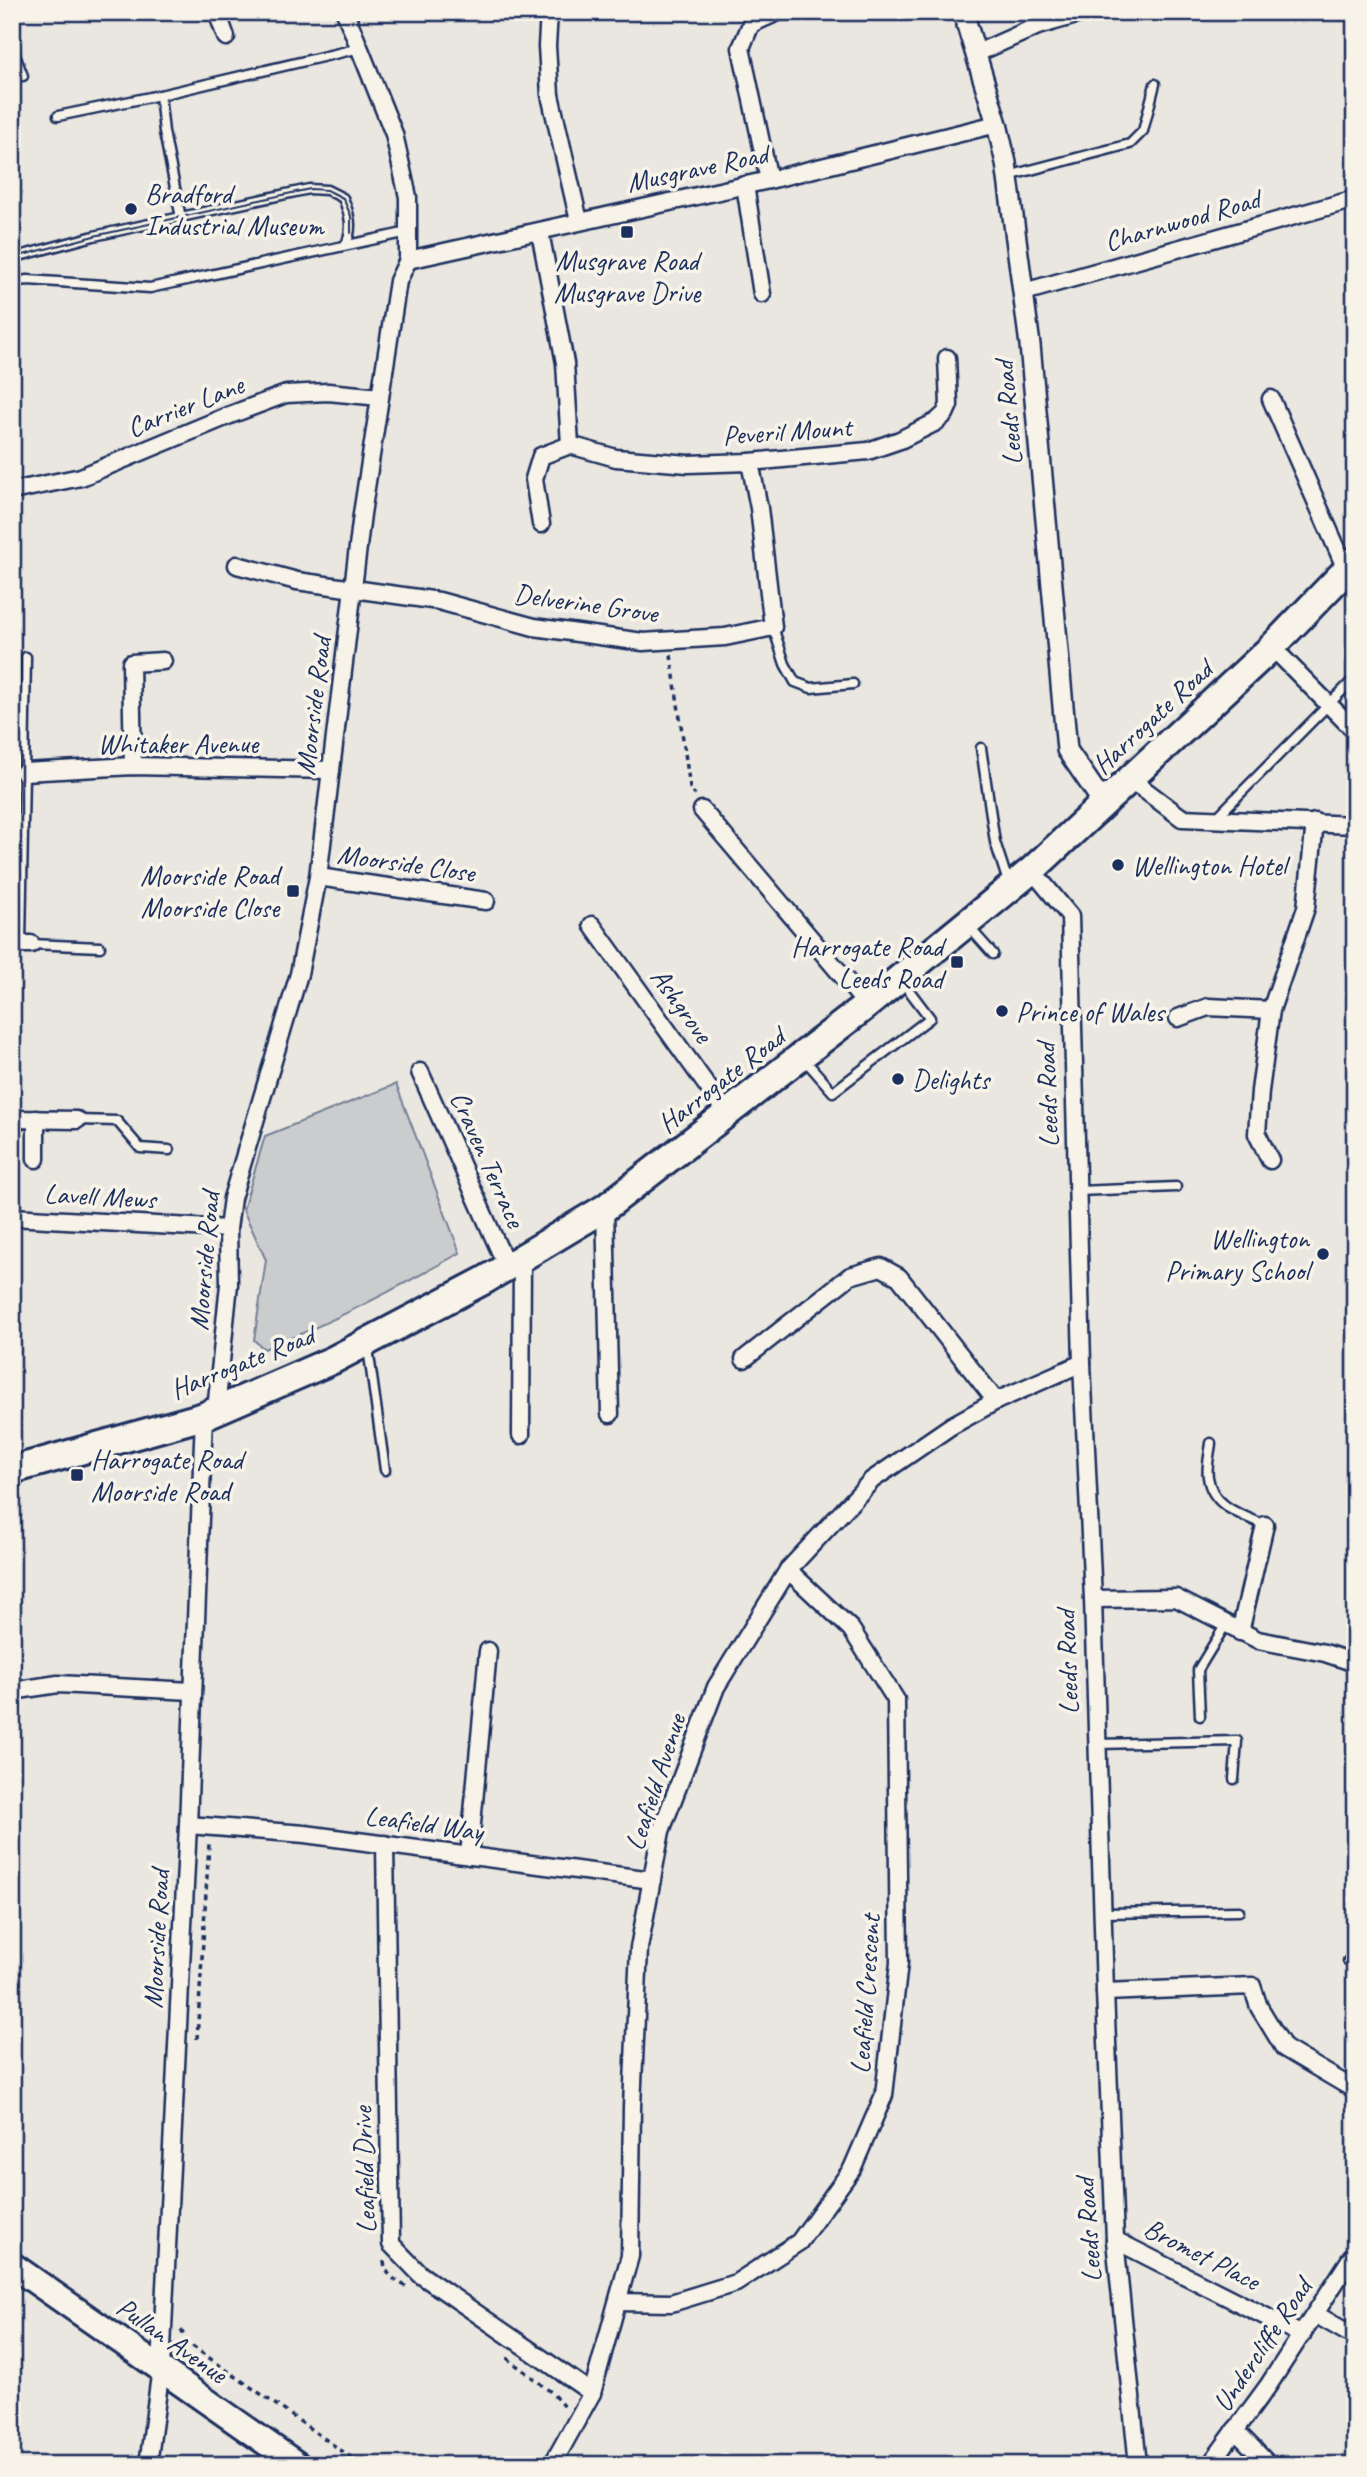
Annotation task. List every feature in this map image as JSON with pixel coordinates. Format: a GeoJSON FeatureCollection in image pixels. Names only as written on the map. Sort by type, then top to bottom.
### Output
{"type":"FeatureCollection","features":[{"type":"Feature","properties":{"kind":"highway","name":"Harrogate Road"},"geometry":{"type":"LineString","coordinates":[[12,1470],[210,1413],[333,1360],[514,1263],[605,1208],[802,1057],[1010,889],[1272,647],[1351,565]]}},
{"type":"Feature","properties":{"kind":"main road","name":"Pullan Avenue"},"geometry":{"type":"LineString","coordinates":[[12,2265],[298,2465]]}},
{"type":"Feature","properties":{"kind":"street"},"geometry":{"type":"LineString","coordinates":[[218,12],[226,37]]}},
{"type":"Feature","properties":{"kind":"street","name":"Moorside Road"},"geometry":{"type":"LineString","coordinates":[[148,2465],[161,2368],[188,1825],[192,1691],[210,1413],[229,1284],[228,1229],[232,1198],[299,974],[318,877],[362,514],[398,281],[408,260],[408,197],[394,134],[345,12]]}},
{"type":"Feature","properties":{"kind":"street"},"geometry":{"type":"LineString","coordinates":[[549,12],[547,46],[550,95],[579,221]]}},
{"type":"Feature","properties":{"kind":"street"},"geometry":{"type":"LineString","coordinates":[[769,180],[741,48],[751,24],[778,12]]}},
{"type":"Feature","properties":{"kind":"street","name":"Leeds Road"},"geometry":{"type":"LineString","coordinates":[[963,12],[997,124],[1008,176],[1024,292],[1067,750],[1104,804]]}},
{"type":"Feature","properties":{"kind":"street"},"geometry":{"type":"LineString","coordinates":[[975,54],[1038,26],[1087,12]]}},
{"type":"Feature","properties":{"kind":"street","name":"Musgrave Road"},"geometry":{"type":"LineString","coordinates":[[408,260],[769,180],[997,124]]}},
{"type":"Feature","properties":{"kind":"street"},"geometry":{"type":"LineString","coordinates":[[745,185],[762,293]]}},
{"type":"Feature","properties":{"kind":"street","name":"Charnwood Road"},"geometry":{"type":"LineString","coordinates":[[1024,292],[1355,199]]}},
{"type":"Feature","properties":{"kind":"street"},"geometry":{"type":"LineString","coordinates":[[540,232],[565,363],[570,445],[541,456],[534,480],[541,524]]}},
{"type":"Feature","properties":{"kind":"street","name":"Peveril Mount"},"geometry":{"type":"LineString","coordinates":[[570,445],[616,458],[688,464],[750,462],[868,451],[900,440],[936,422],[945,414],[948,405],[947,358]]}},
{"type":"Feature","properties":{"kind":"street","name":"Carrier Lane"},"geometry":{"type":"LineString","coordinates":[[12,491],[81,477],[286,394],[328,392],[380,397]]}},
{"type":"Feature","properties":{"kind":"street"},"geometry":{"type":"LineString","coordinates":[[1270,399],[1351,565]]}},
{"type":"Feature","properties":{"kind":"street"},"geometry":{"type":"LineString","coordinates":[[750,462],[759,508],[772,627]]}},
{"type":"Feature","properties":{"kind":"street","name":"Delverine Grove"},"geometry":{"type":"LineString","coordinates":[[237,565],[297,582],[439,601],[534,627],[643,642],[726,637],[772,627]]}},
{"type":"Feature","properties":{"kind":"street"},"geometry":{"type":"LineString","coordinates":[[1272,647],[1355,731]]}},
{"type":"Feature","properties":{"kind":"street"},"geometry":{"type":"LineString","coordinates":[[133,766],[131,663],[163,661]]}},
{"type":"Feature","properties":{"kind":"street","name":"Whitaker Avenue"},"geometry":{"type":"LineString","coordinates":[[24,772],[133,766],[331,770]]}},
{"type":"Feature","properties":{"kind":"street"},"geometry":{"type":"LineString","coordinates":[[1130,779],[1182,818],[1355,825]]}},
{"type":"Feature","properties":{"kind":"street"},"geometry":{"type":"LineString","coordinates":[[702,810],[867,1005]]}},
{"type":"Feature","properties":{"kind":"street"},"geometry":{"type":"LineString","coordinates":[[1270,1160],[1257,1134],[1260,1091],[1271,1010],[1306,908],[1315,822]]}},
{"type":"Feature","properties":{"kind":"street","name":"Leeds Road"},"geometry":{"type":"LineString","coordinates":[[1032,870],[1070,916],[1082,1363],[1093,1599],[1115,2240],[1138,2465]]}},
{"type":"Feature","properties":{"kind":"street","name":"Moorside Close"},"geometry":{"type":"LineString","coordinates":[[318,877],[486,901]]}},
{"type":"Feature","properties":{"kind":"street","name":"Ashgrove"},"geometry":{"type":"LineString","coordinates":[[593,925],[728,1115]]}},
{"type":"Feature","properties":{"kind":"street"},"geometry":{"type":"LineString","coordinates":[[1178,1018],[1208,1006],[1271,1010]]}},
{"type":"Feature","properties":{"kind":"street","name":"Craven Terrace"},"geometry":{"type":"LineString","coordinates":[[420,1072],[514,1263]]}},
{"type":"Feature","properties":{"kind":"street"},"geometry":{"type":"LineString","coordinates":[[12,1119],[77,1120]]}},
{"type":"Feature","properties":{"kind":"street"},"geometry":{"type":"LineString","coordinates":[[36,1119],[36,1159]]}},
{"type":"Feature","properties":{"kind":"street"},"geometry":{"type":"LineString","coordinates":[[605,1208],[610,1414]]}},
{"type":"Feature","properties":{"kind":"street","name":"Lavell Mews"},"geometry":{"type":"LineString","coordinates":[[12,1217],[228,1229]]}},
{"type":"Feature","properties":{"kind":"street"},"geometry":{"type":"LineString","coordinates":[[514,1263],[520,1435]]}},
{"type":"Feature","properties":{"kind":"street"},"geometry":{"type":"LineString","coordinates":[[744,1359],[850,1276],[881,1267],[898,1277],[996,1401]]}},
{"type":"Feature","properties":{"kind":"street","name":"Leafield Avenue"},"geometry":{"type":"LineString","coordinates":[[552,2465],[592,2393],[630,2256],[632,2107],[639,1948],[661,1831],[716,1687],[788,1570],[872,1479],[951,1426],[996,1401],[1082,1363]]}},
{"type":"Feature","properties":{"kind":"street"},"geometry":{"type":"LineString","coordinates":[[1233,1628],[1265,1525]]}},
{"type":"Feature","properties":{"kind":"street","name":"Leafield Crescent"},"geometry":{"type":"LineString","coordinates":[[618,2302],[671,2303],[736,2283],[799,2242],[852,2169],[884,2095],[899,1963],[896,1700],[851,1629],[788,1570]]}},
{"type":"Feature","properties":{"kind":"street"},"geometry":{"type":"LineString","coordinates":[[1093,1599],[1176,1598],[1258,1640],[1325,1653],[1355,1663]]}},
{"type":"Feature","properties":{"kind":"street"},"geometry":{"type":"LineString","coordinates":[[469,1856],[488,1651]]}},
{"type":"Feature","properties":{"kind":"street"},"geometry":{"type":"LineString","coordinates":[[12,1691],[58,1684],[192,1691]]}},
{"type":"Feature","properties":{"kind":"street","name":"Leafield Way"},"geometry":{"type":"LineString","coordinates":[[188,1825],[306,1834],[652,1880]]}},
{"type":"Feature","properties":{"kind":"street","name":"Leafield Drive"},"geometry":{"type":"LineString","coordinates":[[385,1844],[391,2244],[421,2275],[592,2393]]}},
{"type":"Feature","properties":{"kind":"street"},"geometry":{"type":"LineString","coordinates":[[1105,1992],[1252,1986],[1259,2007],[1284,2048],[1355,2091]]}},
{"type":"Feature","properties":{"kind":"street","name":"Bromet Place"},"geometry":{"type":"LineString","coordinates":[[1115,2240],[1302,2335]]}},
{"type":"Feature","properties":{"kind":"street","name":"Undercliffe Road"},"geometry":{"type":"LineString","coordinates":[[1210,2465],[1302,2335],[1355,2252]]}},
{"type":"Feature","properties":{"kind":"street"},"geometry":{"type":"LineString","coordinates":[[1315,2314],[1355,2337]]}},
{"type":"Feature","properties":{"kind":"street"},"geometry":{"type":"LineString","coordinates":[[1235,2430],[1269,2465]]}},
{"type":"Feature","properties":{"kind":"lane"},"geometry":{"type":"LineString","coordinates":[[12,47],[23,76]]}},
{"type":"Feature","properties":{"kind":"lane"},"geometry":{"type":"LineString","coordinates":[[58,116],[359,48]]}},
{"type":"Feature","properties":{"kind":"lane"},"geometry":{"type":"LineString","coordinates":[[1008,176],[1130,144],[1143,131],[1155,84]]}},
{"type":"Feature","properties":{"kind":"lane"},"geometry":{"type":"LineString","coordinates":[[160,95],[164,132],[181,218]]}},
{"type":"Feature","properties":{"kind":"lane"},"geometry":{"type":"LineString","coordinates":[[12,258],[94,236],[309,189],[327,190],[343,198],[351,216],[351,233],[346,245]]}},
{"type":"Feature","properties":{"kind":"lane"},"geometry":{"type":"LineString","coordinates":[[12,282],[28,280],[150,288],[408,232]]}},
{"type":"Feature","properties":{"kind":"lane"},"geometry":{"type":"LineString","coordinates":[[772,627],[785,664],[795,682],[811,688],[853,684]]}},
{"type":"Feature","properties":{"kind":"lane"},"geometry":{"type":"LineString","coordinates":[[26,657],[21,944],[100,947]]}},
{"type":"Feature","properties":{"kind":"lane"},"geometry":{"type":"LineString","coordinates":[[1214,820],[1355,678]]}},
{"type":"Feature","properties":{"kind":"lane"},"geometry":{"type":"LineString","coordinates":[[981,748],[995,842],[1010,889]]}},
{"type":"Feature","properties":{"kind":"lane"},"geometry":{"type":"LineString","coordinates":[[967,924],[993,954]]}},
{"type":"Feature","properties":{"kind":"lane"},"geometry":{"type":"LineString","coordinates":[[802,1057],[834,1092],[930,1018],[901,979]]}},
{"type":"Feature","properties":{"kind":"lane"},"geometry":{"type":"LineString","coordinates":[[77,1120],[117,1121],[140,1148],[169,1150]]}},
{"type":"Feature","properties":{"kind":"lane"},"geometry":{"type":"LineString","coordinates":[[1078,1191],[1176,1187]]}},
{"type":"Feature","properties":{"kind":"lane"},"geometry":{"type":"LineString","coordinates":[[367,1342],[385,1470]]}},
{"type":"Feature","properties":{"kind":"lane"},"geometry":{"type":"LineString","coordinates":[[1211,1443],[1207,1476],[1213,1492],[1223,1506],[1265,1525]]}},
{"type":"Feature","properties":{"kind":"lane"},"geometry":{"type":"LineString","coordinates":[[1200,1716],[1198,1670],[1233,1628]]}},
{"type":"Feature","properties":{"kind":"lane"},"geometry":{"type":"LineString","coordinates":[[1097,1744],[1237,1741],[1234,1779]]}},
{"type":"Feature","properties":{"kind":"lane"},"geometry":{"type":"LineString","coordinates":[[1102,1913],[1239,1911]]}},
{"type":"Feature","properties":{"kind":"path"},"geometry":{"type":"LineString","coordinates":[[668,641],[690,788],[702,810]]}},
{"type":"Feature","properties":{"kind":"path"},"geometry":{"type":"LineString","coordinates":[[181,2332],[188,2343],[362,2465]]}},
{"type":"Feature","properties":{"kind":"shaded area"},"geometry":{"type":"Polygon","coordinates":[[[396,1084],[460,1253],[339,1316],[264,1349],[254,1340],[266,1260],[243,1210],[265,1136],[396,1084]]]}},
{"type":"Feature","properties":{"kind":"tram line"},"geometry":{"type":"LineString","coordinates":[[12,258],[94,236],[310,189],[327,190],[343,198],[351,216],[351,233]]}},
{"type":"Feature","properties":{"kind":"place","name":"Bradford Industrial Museum"},"geometry":{"type":"Point","coordinates":[131,209]}},
{"type":"Feature","properties":{"kind":"place","name":"Musgrave Road Musgrave Drive"},"geometry":{"type":"Point","coordinates":[627,232]}},
{"type":"Feature","properties":{"kind":"place","name":"Wellington Hotel"},"geometry":{"type":"Point","coordinates":[1118,865]}},
{"type":"Feature","properties":{"kind":"place","name":"Moorside Road Moorside Close"},"geometry":{"type":"Point","coordinates":[293,891]}},
{"type":"Feature","properties":{"kind":"place","name":"Harrogate Road Leeds Road"},"geometry":{"type":"Point","coordinates":[957,962]}},
{"type":"Feature","properties":{"kind":"place","name":"Prince of Wales"},"geometry":{"type":"Point","coordinates":[1002,1011]}},
{"type":"Feature","properties":{"kind":"place","name":"Delights"},"geometry":{"type":"Point","coordinates":[898,1079]}},
{"type":"Feature","properties":{"kind":"place","name":"Wellington Primary School"},"geometry":{"type":"Point","coordinates":[1323,1254]}},
{"type":"Feature","properties":{"kind":"place","name":"Harrogate Road Moorside Road"},"geometry":{"type":"Point","coordinates":[77,1475]}}]}
